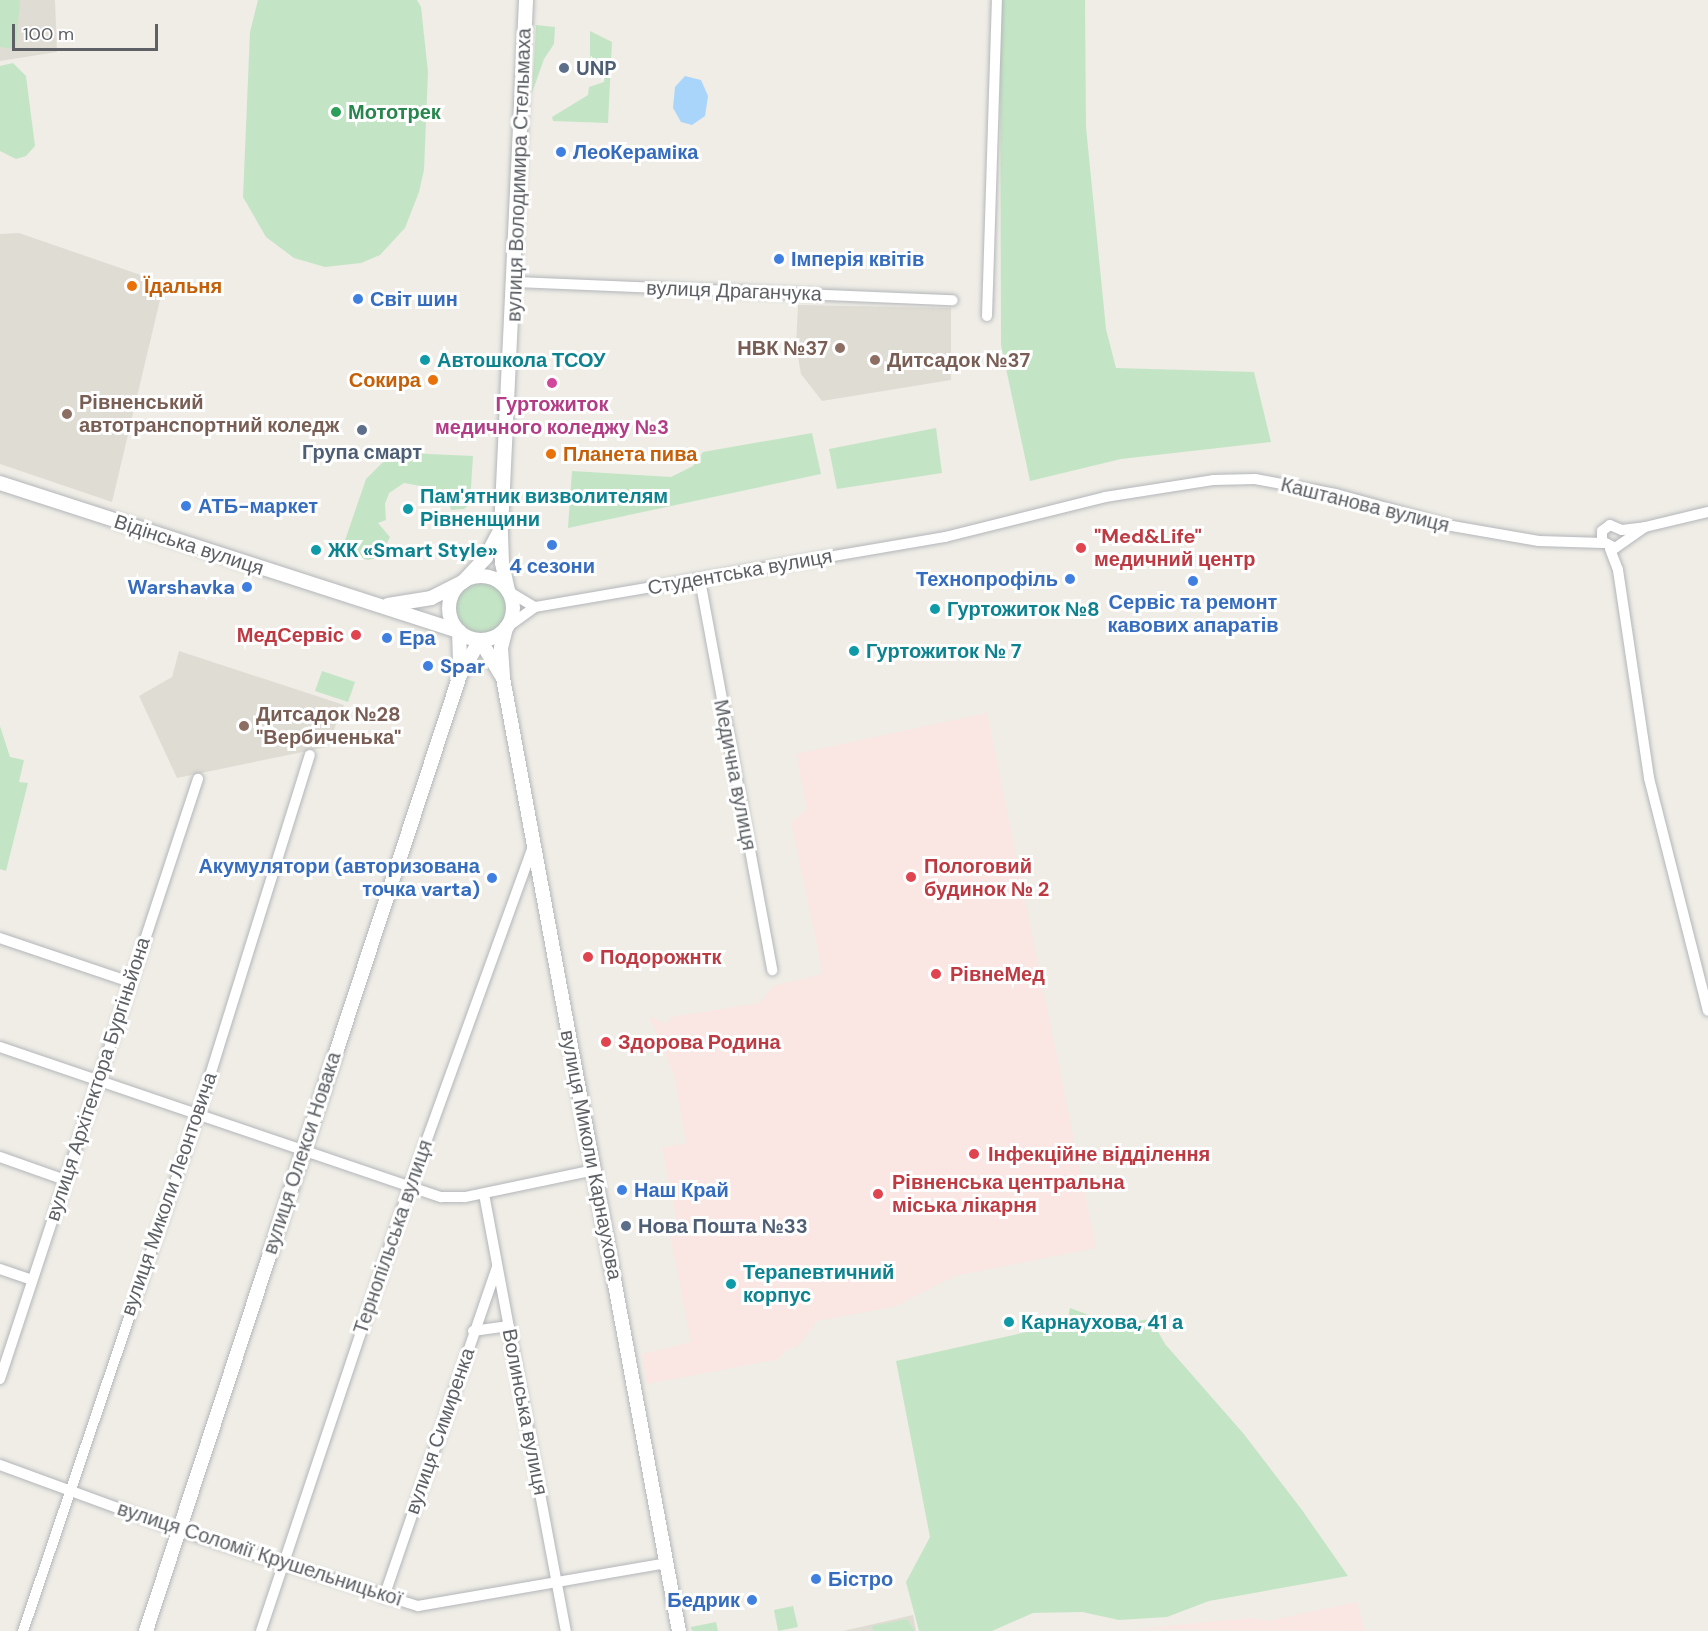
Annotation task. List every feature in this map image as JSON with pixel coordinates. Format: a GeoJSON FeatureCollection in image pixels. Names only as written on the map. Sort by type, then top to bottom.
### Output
{"type":"FeatureCollection","features":[{"type":"Feature","properties":{"kind":"main road","name":"вулиця Володимира Стельмаха"},"geometry":{"type":"LineString","coordinates":[[508,591],[502,563],[501,529],[526,0]]}},
{"type":"Feature","properties":{"kind":"main road","name":"Відінська вулиця"},"geometry":{"type":"LineString","coordinates":[[0,483],[459,631]]}},
{"type":"Feature","properties":{"kind":"main road","name":"вулиця Володимира Стельмаха"},"geometry":{"type":"LineString","coordinates":[[463,582],[486,557],[501,529]]}},
{"type":"Feature","properties":{"kind":"main road"},"geometry":{"type":"LineString","coordinates":[[472,577],[492,578],[508,591],[513,606],[506,628],[494,637],[480,640],[459,631],[449,605],[463,582],[472,577]]}},
{"type":"Feature","properties":{"kind":"main road","name":"Відінська вулиця"},"geometry":{"type":"LineString","coordinates":[[379,605],[431,598],[463,582]]}},
{"type":"Feature","properties":{"kind":"main road","name":"вулиця Миколи Карнаухова"},"geometry":{"type":"LineString","coordinates":[[506,628],[501,648],[503,678],[680,1631]]}},
{"type":"Feature","properties":{"kind":"main road","name":"вулиця Олекси Новака"},"geometry":{"type":"LineString","coordinates":[[459,631],[460,675]]}},
{"type":"Feature","properties":{"kind":"main road","name":"вулиця Олекси Новака"},"geometry":{"type":"LineString","coordinates":[[146,1631],[460,675],[480,640]]}},
{"type":"Feature","properties":{"kind":"main road","name":"вулиця Миколи Карнаухова"},"geometry":{"type":"LineString","coordinates":[[480,640],[503,678]]}},
{"type":"Feature","properties":{"kind":"street"},"geometry":{"type":"LineString","coordinates":[[987,316],[997,0]]}},
{"type":"Feature","properties":{"kind":"street","name":"вулиця Драганчука"},"geometry":{"type":"LineString","coordinates":[[514,282],[953,300]]}},
{"type":"Feature","properties":{"kind":"street","name":"Каштанова вулиця"},"geometry":{"type":"LineString","coordinates":[[945,537],[1105,497],[1213,480],[1255,480],[1336,494],[1452,526],[1539,541],[1613,540],[1645,527],[1708,512]]}},
{"type":"Feature","properties":{"kind":"street","name":"Студентська вулиця"},"geometry":{"type":"LineString","coordinates":[[535,607],[945,537]]}},
{"type":"Feature","properties":{"kind":"street"},"geometry":{"type":"LineString","coordinates":[[1613,540],[1649,778],[1708,1011]]}},
{"type":"Feature","properties":{"kind":"street","name":"Медична вулиця"},"geometry":{"type":"LineString","coordinates":[[700,580],[772,970]]}},
{"type":"Feature","properties":{"kind":"street"},"geometry":{"type":"LineString","coordinates":[[506,628],[535,607],[508,591]]}},
{"type":"Feature","properties":{"kind":"street","name":"вулиця Миколи Леонтовича"},"geometry":{"type":"LineString","coordinates":[[23,1631],[198,1114],[310,755]]}},
{"type":"Feature","properties":{"kind":"street","name":"вулиця Архітектора Бургіньйона"},"geometry":{"type":"LineString","coordinates":[[0,1379],[198,779]]}},
{"type":"Feature","properties":{"kind":"street","name":"Тернопільська вулиця"},"geometry":{"type":"LineString","coordinates":[[261,1631],[409,1188],[533,846]]}},
{"type":"Feature","properties":{"kind":"street"},"geometry":{"type":"LineString","coordinates":[[0,938],[130,982]]}},
{"type":"Feature","properties":{"kind":"street"},"geometry":{"type":"LineString","coordinates":[[0,1047],[409,1188],[453,1198],[483,1194],[594,1170]]}},
{"type":"Feature","properties":{"kind":"street"},"geometry":{"type":"LineString","coordinates":[[0,1157],[65,1180]]}},
{"type":"Feature","properties":{"kind":"street","name":"Волинська вулиця"},"geometry":{"type":"LineString","coordinates":[[483,1194],[566,1631]]}},
{"type":"Feature","properties":{"kind":"street","name":"вулиця Симиренка"},"geometry":{"type":"LineString","coordinates":[[384,1597],[473,1331],[497,1267]]}},
{"type":"Feature","properties":{"kind":"street"},"geometry":{"type":"LineString","coordinates":[[0,1269],[32,1280]]}},
{"type":"Feature","properties":{"kind":"street"},"geometry":{"type":"LineString","coordinates":[[473,1331],[509,1326]]}},
{"type":"Feature","properties":{"kind":"street","name":"вулиця Соломії Крушельницької"},"geometry":{"type":"LineString","coordinates":[[0,1465],[180,1531],[282,1565],[384,1597],[432,1605],[666,1563]]}},
{"type":"Feature","properties":{"kind":"shaded area"},"geometry":{"type":"Polygon","coordinates":[[[0,0],[55,0],[57,52],[0,61],[0,0]]]}},
{"type":"Feature","properties":{"kind":"shaded area","name":"Рівненський автотранспортний коледж"},"geometry":{"type":"Polygon","coordinates":[[[19,233],[164,283],[112,502],[0,464],[0,234],[19,233]]]}},
{"type":"Feature","properties":{"kind":"shaded area","name":"Дитсадок №37"},"geometry":{"type":"Polygon","coordinates":[[[798,305],[951,308],[951,380],[822,401],[801,374],[796,346],[798,305]]]}},
{"type":"Feature","properties":{"kind":"shaded area","name":"Дитсадок №28 \"Вербиченька\""},"geometry":{"type":"Polygon","coordinates":[[[179,651],[344,705],[327,747],[177,778],[139,696],[172,677],[179,651]]]}},
{"type":"Feature","properties":{"kind":"shaded area","name":"Рівненська центральна міська лікарня"},"geometry":{"type":"Polygon","coordinates":[[[987,713],[1096,1248],[954,1276],[896,1306],[817,1321],[799,1345],[786,1350],[779,1359],[647,1384],[642,1354],[691,1342],[670,1235],[679,1233],[662,1148],[686,1143],[674,1075],[649,1016],[667,1024],[671,1017],[760,1003],[773,986],[823,974],[791,823],[807,809],[796,754],[987,713]]]}},
{"type":"Feature","properties":{"kind":"shaded area"},"geometry":{"type":"Polygon","coordinates":[[[1357,1602],[1365,1631],[1136,1629],[1252,1618],[1268,1621],[1357,1602]]]}},
{"type":"Feature","properties":{"kind":"shaded area"},"geometry":{"type":"Polygon","coordinates":[[[913,1615],[916,1631],[843,1631],[913,1615]]]}},
{"type":"Feature","properties":{"kind":"green space"},"geometry":{"type":"Polygon","coordinates":[[[0,0],[20,0],[16,49],[0,47],[0,0]]]}},
{"type":"Feature","properties":{"kind":"green space","name":"Мототрек"},"geometry":{"type":"Polygon","coordinates":[[[258,0],[417,0],[421,7],[428,72],[424,170],[419,192],[405,228],[380,255],[361,263],[325,267],[294,258],[266,237],[243,197],[250,32],[258,0]]]}},
{"type":"Feature","properties":{"kind":"green space"},"geometry":{"type":"Polygon","coordinates":[[[1000,0],[1085,0],[1086,127],[1106,329],[1116,368],[1254,372],[1271,442],[1121,459],[1030,481],[1001,345],[1000,0]]]}},
{"type":"Feature","properties":{"kind":"green space"},"geometry":{"type":"Polygon","coordinates":[[[536,25],[555,27],[554,44],[544,59],[532,93],[536,25]]]}},
{"type":"Feature","properties":{"kind":"green space"},"geometry":{"type":"Polygon","coordinates":[[[590,31],[612,42],[608,123],[553,121],[552,117],[588,95],[589,87],[604,82],[605,68],[590,65],[590,31]]]}},
{"type":"Feature","properties":{"kind":"green space"},"geometry":{"type":"Polygon","coordinates":[[[13,63],[26,76],[35,146],[26,156],[16,159],[0,151],[0,66],[13,63]]]}},
{"type":"Feature","properties":{"kind":"green space"},"geometry":{"type":"Polygon","coordinates":[[[936,428],[942,473],[837,489],[829,449],[936,428]]]}},
{"type":"Feature","properties":{"kind":"green space"},"geometry":{"type":"Polygon","coordinates":[[[812,433],[821,474],[568,528],[572,471],[671,477],[693,466],[703,452],[812,433]]]}},
{"type":"Feature","properties":{"kind":"green space"},"geometry":{"type":"Polygon","coordinates":[[[407,453],[473,456],[470,503],[464,509],[451,510],[447,495],[437,498],[426,487],[404,483],[389,493],[385,504],[386,520],[378,523],[390,537],[380,557],[368,560],[341,552],[366,479],[382,463],[407,453]]]}},
{"type":"Feature","properties":{"kind":"green space"},"geometry":{"type":"Polygon","coordinates":[[[481,582],[491,584],[499,590],[505,598],[507,608],[505,618],[499,626],[491,632],[481,634],[471,632],[463,626],[457,618],[455,608],[457,598],[463,590],[471,584],[481,582]]]}},
{"type":"Feature","properties":{"kind":"green space"},"geometry":{"type":"Polygon","coordinates":[[[322,671],[355,682],[348,702],[315,691],[322,671]]]}},
{"type":"Feature","properties":{"kind":"green space"},"geometry":{"type":"Polygon","coordinates":[[[0,726],[10,757],[24,760],[19,782],[28,783],[6,871],[0,869],[0,726]]]}},
{"type":"Feature","properties":{"kind":"green space"},"geometry":{"type":"Polygon","coordinates":[[[1070,1308],[1113,1324],[1151,1319],[1165,1344],[1243,1433],[1302,1510],[1348,1576],[1209,1601],[1167,1617],[1119,1620],[1082,1612],[1033,1613],[992,1631],[919,1631],[906,1582],[930,1537],[896,1361],[1067,1323],[1070,1308]]]}},
{"type":"Feature","properties":{"kind":"green space"},"geometry":{"type":"Polygon","coordinates":[[[793,1606],[798,1627],[778,1631],[774,1610],[793,1606]]]}},
{"type":"Feature","properties":{"kind":"green space"},"geometry":{"type":"Polygon","coordinates":[[[907,1619],[915,1631],[873,1631],[872,1626],[907,1619]]]}},
{"type":"Feature","properties":{"kind":"green space"},"geometry":{"type":"Polygon","coordinates":[[[716,1622],[718,1631],[692,1631],[691,1627],[716,1622]]]}},
{"type":"Feature","properties":{"kind":"water"},"geometry":{"type":"Polygon","coordinates":[[[685,76],[701,80],[708,96],[705,116],[692,125],[681,122],[673,108],[675,87],[685,76]]]}},
{"type":"Feature","properties":{"kind":"place","name":"UNP"},"geometry":{"type":"Point","coordinates":[564,68]}},
{"type":"Feature","properties":{"kind":"place","name":"Мототрек"},"geometry":{"type":"Point","coordinates":[336,112]}},
{"type":"Feature","properties":{"kind":"place","name":"ЛеоКерамiка"},"geometry":{"type":"Point","coordinates":[561,152]}},
{"type":"Feature","properties":{"kind":"place","name":"Імперія квітів"},"geometry":{"type":"Point","coordinates":[779,259]}},
{"type":"Feature","properties":{"kind":"place","name":"Їдальня"},"geometry":{"type":"Point","coordinates":[132,286]}},
{"type":"Feature","properties":{"kind":"place","name":"Світ шин"},"geometry":{"type":"Point","coordinates":[358,299]}},
{"type":"Feature","properties":{"kind":"place","name":"НВК №37"},"geometry":{"type":"Point","coordinates":[840,348]}},
{"type":"Feature","properties":{"kind":"place","name":"Автошкола ТСОУ"},"geometry":{"type":"Point","coordinates":[425,360]}},
{"type":"Feature","properties":{"kind":"place","name":"Дитсадок №37"},"geometry":{"type":"Point","coordinates":[875,360]}},
{"type":"Feature","properties":{"kind":"place","name":"Сокира"},"geometry":{"type":"Point","coordinates":[433,380]}},
{"type":"Feature","properties":{"kind":"place","name":"Гуртожиток медичного коледжу №3"},"geometry":{"type":"Point","coordinates":[552,383]}},
{"type":"Feature","properties":{"kind":"place","name":"Рівненський автотранспортний коледж"},"geometry":{"type":"Point","coordinates":[67,414]}},
{"type":"Feature","properties":{"kind":"place","name":"Група смарт"},"geometry":{"type":"Point","coordinates":[362,430]}},
{"type":"Feature","properties":{"kind":"place","name":"Планета пива"},"geometry":{"type":"Point","coordinates":[551,454]}},
{"type":"Feature","properties":{"kind":"place","name":"АТБ-маркет"},"geometry":{"type":"Point","coordinates":[186,506]}},
{"type":"Feature","properties":{"kind":"place","name":"Пам'ятник визволителям Рівненщини"},"geometry":{"type":"Point","coordinates":[408,509]}},
{"type":"Feature","properties":{"kind":"place","name":"4 сезони"},"geometry":{"type":"Point","coordinates":[552,545]}},
{"type":"Feature","properties":{"kind":"place","name":"\"Med&Life\" медичний центр"},"geometry":{"type":"Point","coordinates":[1081,548]}},
{"type":"Feature","properties":{"kind":"place","name":"ЖК «Smart Style»"},"geometry":{"type":"Point","coordinates":[316,550]}},
{"type":"Feature","properties":{"kind":"place","name":"Технопрофіль"},"geometry":{"type":"Point","coordinates":[1070,579]}},
{"type":"Feature","properties":{"kind":"place","name":"Сервіс та ремонт кавових апаратів"},"geometry":{"type":"Point","coordinates":[1193,581]}},
{"type":"Feature","properties":{"kind":"place","name":"Warshavka"},"geometry":{"type":"Point","coordinates":[247,587]}},
{"type":"Feature","properties":{"kind":"place","name":"Гуртожиток №8"},"geometry":{"type":"Point","coordinates":[935,609]}},
{"type":"Feature","properties":{"kind":"place","name":"МедСервіс"},"geometry":{"type":"Point","coordinates":[356,635]}},
{"type":"Feature","properties":{"kind":"place","name":"Ера"},"geometry":{"type":"Point","coordinates":[387,638]}},
{"type":"Feature","properties":{"kind":"place","name":"Гуртожиток № 7"},"geometry":{"type":"Point","coordinates":[854,651]}},
{"type":"Feature","properties":{"kind":"place","name":"Spar"},"geometry":{"type":"Point","coordinates":[428,666]}},
{"type":"Feature","properties":{"kind":"place","name":"Дитсадок №28 \"Вербиченька\""},"geometry":{"type":"Point","coordinates":[244,726]}},
{"type":"Feature","properties":{"kind":"place","name":"Пологовий будинок № 2"},"geometry":{"type":"Point","coordinates":[911,877]}},
{"type":"Feature","properties":{"kind":"place","name":"Акумулятори (авторизована точка varta)"},"geometry":{"type":"Point","coordinates":[492,878]}},
{"type":"Feature","properties":{"kind":"place","name":"Подорожнтк"},"geometry":{"type":"Point","coordinates":[588,957]}},
{"type":"Feature","properties":{"kind":"place","name":"РівнеМед"},"geometry":{"type":"Point","coordinates":[936,974]}},
{"type":"Feature","properties":{"kind":"place","name":"Здорова Родина"},"geometry":{"type":"Point","coordinates":[606,1042]}},
{"type":"Feature","properties":{"kind":"place","name":"Інфекційне відділення"},"geometry":{"type":"Point","coordinates":[974,1154]}},
{"type":"Feature","properties":{"kind":"place","name":"Наш Край"},"geometry":{"type":"Point","coordinates":[622,1190]}},
{"type":"Feature","properties":{"kind":"place","name":"Рівненська центральна міська лікарня"},"geometry":{"type":"Point","coordinates":[878,1194]}},
{"type":"Feature","properties":{"kind":"place","name":"Нова Пошта №33"},"geometry":{"type":"Point","coordinates":[626,1226]}},
{"type":"Feature","properties":{"kind":"place","name":"Терапевтичний корпус"},"geometry":{"type":"Point","coordinates":[731,1284]}},
{"type":"Feature","properties":{"kind":"place","name":"Карнаухова, 41 а"},"geometry":{"type":"Point","coordinates":[1009,1322]}},
{"type":"Feature","properties":{"kind":"place","name":"Бістро"},"geometry":{"type":"Point","coordinates":[816,1579]}},
{"type":"Feature","properties":{"kind":"place","name":"Бедрик"},"geometry":{"type":"Point","coordinates":[752,1600]}}]}
